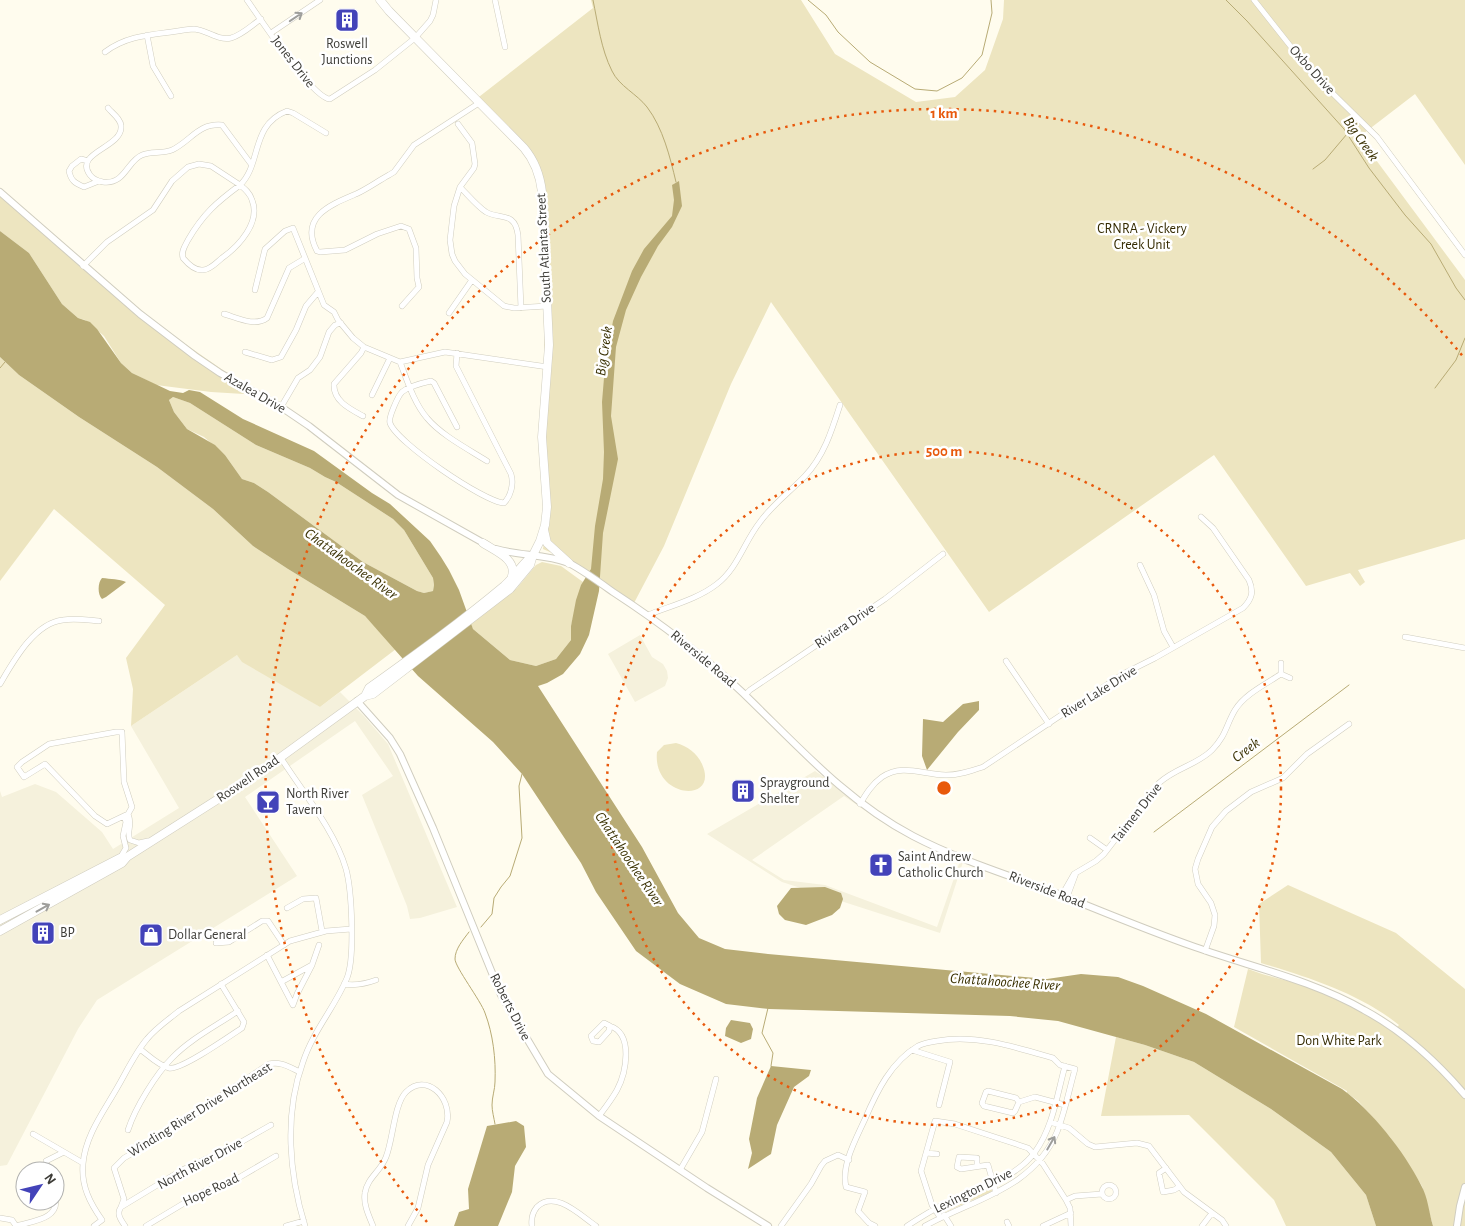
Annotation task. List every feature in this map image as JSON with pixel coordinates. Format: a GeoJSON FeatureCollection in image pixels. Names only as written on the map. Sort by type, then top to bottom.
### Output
{"type":"FeatureCollection","features":[{"type":"Feature","properties":{"kind":"main road","name":"South Atlanta Street"},"geometry":{"type":"LineString","coordinates":[[380,0],[529,154],[539,175],[542,192],[547,306],[548,367],[542,437],[547,497],[545,525],[530,565],[524,574],[501,592]]}},
{"type":"Feature","properties":{"kind":"main road"},"geometry":{"type":"LineString","coordinates":[[545,525],[547,544],[569,562]]}},
{"type":"Feature","properties":{"kind":"main road"},"geometry":{"type":"LineString","coordinates":[[483,543],[511,562],[514,569],[511,578]]}},
{"type":"Feature","properties":{"kind":"main road","name":"South Atlanta Street"},"geometry":{"type":"LineString","coordinates":[[501,592],[524,562],[533,555]]}},
{"type":"Feature","properties":{"kind":"main road","name":"Roswell Road"},"geometry":{"type":"LineString","coordinates":[[0,920],[123,857],[214,803],[281,758],[365,696],[374,694],[398,671],[501,592]]}},
{"type":"Feature","properties":{"kind":"main road","name":"Roswell Road"},"geometry":{"type":"LineString","coordinates":[[0,932],[122,862],[123,857]]}},
{"type":"Feature","properties":{"kind":"main road"},"geometry":{"type":"LineString","coordinates":[[0,914],[15,913]]}},
{"type":"Feature","properties":{"kind":"street"},"geometry":{"type":"LineString","coordinates":[[256,0],[248,2],[270,32],[320,0]]}},
{"type":"Feature","properties":{"kind":"street"},"geometry":{"type":"LineString","coordinates":[[415,38],[430,21],[436,0]]}},
{"type":"Feature","properties":{"kind":"street"},"geometry":{"type":"LineString","coordinates":[[495,0],[505,47]]}},
{"type":"Feature","properties":{"kind":"street","name":"Oxbo Drive"},"geometry":{"type":"LineString","coordinates":[[1254,0],[1312,72],[1377,138],[1465,255]]}},
{"type":"Feature","properties":{"kind":"street"},"geometry":{"type":"LineString","coordinates":[[105,52],[123,41],[147,35],[194,29],[220,38],[229,38],[238,35],[261,19]]}},
{"type":"Feature","properties":{"kind":"street","name":"Jones Drive"},"geometry":{"type":"LineString","coordinates":[[270,32],[303,77],[322,96],[330,100],[375,70],[415,38]]}},
{"type":"Feature","properties":{"kind":"street"},"geometry":{"type":"LineString","coordinates":[[147,35],[153,66],[171,96]]}},
{"type":"Feature","properties":{"kind":"street"},"geometry":{"type":"LineString","coordinates":[[402,306],[419,286],[416,278],[416,248],[409,229],[401,226],[377,234],[344,250],[320,252],[317,251],[312,240],[314,224],[319,215],[334,203],[357,194],[394,172],[414,145],[479,103]]}},
{"type":"Feature","properties":{"kind":"street"},"geometry":{"type":"LineString","coordinates":[[98,181],[89,174],[88,161],[91,155],[115,141],[121,126],[120,121],[108,108]]}},
{"type":"Feature","properties":{"kind":"street"},"geometry":{"type":"LineString","coordinates":[[83,266],[107,242],[153,210],[172,181],[188,167],[199,164],[211,166],[240,185],[248,192],[254,206],[254,214],[240,244],[208,268],[197,270],[183,258],[183,249],[195,227],[208,210],[240,185],[247,178],[260,136],[280,114],[287,111],[326,133]]}},
{"type":"Feature","properties":{"kind":"street"},"geometry":{"type":"LineString","coordinates":[[88,161],[81,159],[69,171],[70,178],[74,183],[84,187],[98,181],[107,182],[119,178],[137,157],[143,154],[158,154],[172,150],[211,124],[222,125],[251,164]]}},
{"type":"Feature","properties":{"kind":"street"},"geometry":{"type":"LineString","coordinates":[[458,124],[472,143],[475,164],[460,187],[452,215],[450,246],[455,261],[459,268],[472,280],[504,306],[521,308],[547,306]]}},
{"type":"Feature","properties":{"kind":"street"},"geometry":{"type":"LineString","coordinates":[[460,187],[485,211],[506,217],[516,226],[521,308]]}},
{"type":"Feature","properties":{"kind":"street","name":"Azalea Drive"},"geometry":{"type":"LineString","coordinates":[[0,192],[140,314],[195,356],[220,373],[281,407],[309,426],[398,495],[483,543],[503,551],[533,555]]}},
{"type":"Feature","properties":{"kind":"street"},"geometry":{"type":"LineString","coordinates":[[255,290],[265,248],[285,231],[293,228],[324,305],[334,312],[341,323],[364,347],[400,362],[445,352],[548,367]]}},
{"type":"Feature","properties":{"kind":"street"},"geometry":{"type":"LineString","coordinates":[[224,314],[254,323],[262,322],[267,318],[289,268],[304,259]]}},
{"type":"Feature","properties":{"kind":"street"},"geometry":{"type":"LineString","coordinates":[[449,313],[472,280]]}},
{"type":"Feature","properties":{"kind":"street"},"geometry":{"type":"LineString","coordinates":[[245,352],[272,360],[281,357],[296,330],[306,306],[318,292]]}},
{"type":"Feature","properties":{"kind":"street"},"geometry":{"type":"LineString","coordinates":[[281,407],[298,378],[310,370],[320,357],[329,332],[341,323]]}},
{"type":"Feature","properties":{"kind":"street"},"geometry":{"type":"LineString","coordinates":[[363,416],[345,406],[338,398],[334,384],[364,347]]}},
{"type":"Feature","properties":{"kind":"street"},"geometry":{"type":"LineString","coordinates":[[457,353],[456,366],[511,474],[511,490],[509,497],[504,503],[498,503],[481,494],[428,460],[390,425],[390,415],[402,392],[431,381],[434,383],[457,427]]}},
{"type":"Feature","properties":{"kind":"street"},"geometry":{"type":"LineString","coordinates":[[372,395],[390,358]]}},
{"type":"Feature","properties":{"kind":"street"},"geometry":{"type":"LineString","coordinates":[[400,362],[410,388],[427,418],[464,447],[487,462]]}},
{"type":"Feature","properties":{"kind":"street"},"geometry":{"type":"LineString","coordinates":[[648,615],[704,592],[728,574],[737,562],[760,521],[805,476],[818,460],[824,450],[840,405]]}},
{"type":"Feature","properties":{"kind":"street","name":"River Lake Drive"},"geometry":{"type":"LineString","coordinates":[[860,804],[875,783],[890,773],[907,770],[945,775],[972,771],[993,762],[1123,674],[1243,608],[1249,602],[1252,595],[1252,587],[1249,580],[1214,528],[1202,517]]}},
{"type":"Feature","properties":{"kind":"street","name":"Riviera Drive"},"geometry":{"type":"LineString","coordinates":[[745,695],[885,599],[943,554]]}},
{"type":"Feature","properties":{"kind":"street","name":"Riverside Road"},"geometry":{"type":"LineString","coordinates":[[533,555],[569,562],[686,642],[745,695],[826,774],[860,804],[887,822],[925,843],[973,863],[1205,951],[1322,990],[1363,1009],[1415,1044],[1445,1072],[1465,1095]]}},
{"type":"Feature","properties":{"kind":"street"},"geometry":{"type":"LineString","coordinates":[[1140,565],[1154,595],[1164,631],[1173,647]]}},
{"type":"Feature","properties":{"kind":"street"},"geometry":{"type":"LineString","coordinates":[[0,684],[20,650],[36,634],[52,622],[62,620],[98,621]]}},
{"type":"Feature","properties":{"kind":"street"},"geometry":{"type":"LineString","coordinates":[[1405,637],[1465,648]]}},
{"type":"Feature","properties":{"kind":"street"},"geometry":{"type":"LineString","coordinates":[[1006,661],[1049,724]]}},
{"type":"Feature","properties":{"kind":"street"},"geometry":{"type":"LineString","coordinates":[[1281,662],[1281,674],[1290,678]]}},
{"type":"Feature","properties":{"kind":"street","name":"Taimen Drive"},"geometry":{"type":"LineString","coordinates":[[1064,896],[1070,878],[1099,859],[1159,783],[1171,774],[1208,754],[1223,738],[1240,704],[1281,674]]}},
{"type":"Feature","properties":{"kind":"street","name":"Roberts Drive"},"geometry":{"type":"LineString","coordinates":[[357,702],[390,738],[400,754],[433,828],[498,988],[511,1014],[548,1074],[599,1116],[768,1226]]}},
{"type":"Feature","properties":{"kind":"street"},"geometry":{"type":"LineString","coordinates":[[1205,951],[1214,926],[1215,915],[1211,903],[1198,884],[1195,869],[1208,834],[1215,822],[1226,811],[1252,792],[1272,785],[1283,778],[1307,754],[1349,724]]}},
{"type":"Feature","properties":{"kind":"street"},"geometry":{"type":"LineString","coordinates":[[123,857],[126,848],[123,836],[126,815],[132,807],[124,786],[122,732],[49,744],[17,767],[24,777],[45,764],[95,816],[106,824],[126,815]]}},
{"type":"Feature","properties":{"kind":"street"},"geometry":{"type":"LineString","coordinates":[[281,758],[325,825],[342,859],[350,888],[351,929],[351,959],[348,977],[309,1045],[300,1072],[294,1101],[292,1151],[296,1187],[304,1223],[286,1226]]}},
{"type":"Feature","properties":{"kind":"street"},"geometry":{"type":"LineString","coordinates":[[126,815],[131,823],[130,840],[139,843],[156,838]]}},
{"type":"Feature","properties":{"kind":"street"},"geometry":{"type":"LineString","coordinates":[[1090,838],[1107,850]]}},
{"type":"Feature","properties":{"kind":"street"},"geometry":{"type":"LineString","coordinates":[[286,908],[303,899],[316,898],[322,932]]}},
{"type":"Feature","properties":{"kind":"street"},"geometry":{"type":"LineString","coordinates":[[216,942],[229,942],[262,922],[268,921],[284,945]]}},
{"type":"Feature","properties":{"kind":"street"},"geometry":{"type":"LineString","coordinates":[[94,1226],[102,1220],[88,1197],[83,1181],[83,1163],[87,1145],[91,1134],[140,1049],[148,1039],[167,1020],[284,945],[301,937],[322,932],[351,929]]}},
{"type":"Feature","properties":{"kind":"street"},"geometry":{"type":"LineString","coordinates":[[267,955],[293,1006],[319,945]]}},
{"type":"Feature","properties":{"kind":"street"},"geometry":{"type":"LineString","coordinates":[[281,982],[312,965]]}},
{"type":"Feature","properties":{"kind":"street"},"geometry":{"type":"LineString","coordinates":[[344,984],[354,986],[376,980]]}},
{"type":"Feature","properties":{"kind":"street"},"geometry":{"type":"LineString","coordinates":[[140,1049],[165,1067],[171,1069],[178,1068],[242,1028],[244,1022],[221,984]]}},
{"type":"Feature","properties":{"kind":"street"},"geometry":{"type":"LineString","coordinates":[[128,1130],[132,1118],[172,1058],[238,1011]]}},
{"type":"Feature","properties":{"kind":"street"},"geometry":{"type":"LineString","coordinates":[[599,1116],[618,1088],[625,1064],[626,1049],[624,1040],[610,1026]]}},
{"type":"Feature","properties":{"kind":"street"},"geometry":{"type":"LineString","coordinates":[[875,1226],[869,1224],[858,1211],[865,1192],[846,1188],[844,1179],[851,1150],[878,1088],[888,1074],[912,1050],[924,1043],[949,1039],[992,1041],[1053,1058],[1060,1065],[1065,1066]]}},
{"type":"Feature","properties":{"kind":"street"},"geometry":{"type":"LineString","coordinates":[[912,1050],[950,1062],[939,1105]]}},
{"type":"Feature","properties":{"kind":"street","name":"Winding River Drive Northeast"},"geometry":{"type":"LineString","coordinates":[[121,1207],[124,1199],[114,1168],[124,1158],[181,1125],[214,1100],[269,1064],[282,1064],[300,1072]]}},
{"type":"Feature","properties":{"kind":"street","name":"Lexington Drive"},"geometry":{"type":"LineString","coordinates":[[907,1226],[948,1202],[1011,1174],[1034,1153],[1050,1122],[1065,1066],[1075,1069],[1059,1124],[1054,1137],[1040,1160],[1021,1178],[996,1193],[942,1216],[925,1226]]}},
{"type":"Feature","properties":{"kind":"street"},"geometry":{"type":"LineString","coordinates":[[680,1170],[702,1132],[716,1079]]}},
{"type":"Feature","properties":{"kind":"street"},"geometry":{"type":"LineString","coordinates":[[374,1226],[364,1197],[367,1184],[387,1156],[397,1113],[404,1094],[415,1086],[428,1086],[434,1088],[443,1096],[448,1109],[448,1116],[428,1165],[418,1208],[408,1226]]}},
{"type":"Feature","properties":{"kind":"street"},"geometry":{"type":"LineString","coordinates":[[1019,1102],[1016,1098],[988,1091],[982,1103],[984,1106],[1012,1113],[1019,1102],[1035,1097],[1065,1104]]}},
{"type":"Feature","properties":{"kind":"street"},"geometry":{"type":"LineString","coordinates":[[951,1226],[934,1210],[922,1171],[935,1121],[955,1124],[1028,1148],[1040,1160],[1066,1200],[1071,1213],[1071,1226]]}},
{"type":"Feature","properties":{"kind":"street"},"geometry":{"type":"LineString","coordinates":[[1050,1122],[1069,1128],[1088,1144],[1095,1147],[1146,1144],[1152,1149],[1184,1192],[1222,1220],[1226,1226]]}},
{"type":"Feature","properties":{"kind":"street","name":"North River Drive"},"geometry":{"type":"LineString","coordinates":[[121,1207],[182,1170],[234,1146],[271,1125]]}},
{"type":"Feature","properties":{"kind":"street"},"geometry":{"type":"LineString","coordinates":[[33,1134],[83,1163]]}},
{"type":"Feature","properties":{"kind":"street"},"geometry":{"type":"LineString","coordinates":[[46,1161],[64,1152]]}},
{"type":"Feature","properties":{"kind":"street"},"geometry":{"type":"LineString","coordinates":[[926,1153],[937,1154]]}},
{"type":"Feature","properties":{"kind":"street"},"geometry":{"type":"LineString","coordinates":[[781,1226],[823,1163],[838,1155],[849,1160]]}},
{"type":"Feature","properties":{"kind":"street","name":"Hope Road"},"geometry":{"type":"LineString","coordinates":[[146,1226],[201,1193],[240,1177],[276,1156]]}},
{"type":"Feature","properties":{"kind":"street"},"geometry":{"type":"LineString","coordinates":[[977,1166],[988,1164],[996,1193]]}},
{"type":"Feature","properties":{"kind":"street"},"geometry":{"type":"LineString","coordinates":[[1166,1168],[1159,1173],[1163,1192],[1174,1190],[1179,1186]]}},
{"type":"Feature","properties":{"kind":"street"},"geometry":{"type":"LineString","coordinates":[[1457,1226],[1465,1186]]}},
{"type":"Feature","properties":{"kind":"street"},"geometry":{"type":"LineString","coordinates":[[1066,1200],[1075,1196],[1102,1194]]}},
{"type":"Feature","properties":{"kind":"street"},"geometry":{"type":"LineString","coordinates":[[532,1226],[532,1216],[535,1210],[544,1202],[550,1201],[562,1203],[596,1226]]}},
{"type":"Feature","properties":{"kind":"street"},"geometry":{"type":"LineString","coordinates":[[121,1207],[119,1215],[125,1226]]}},
{"type":"Feature","properties":{"kind":"street"},"geometry":{"type":"LineString","coordinates":[[0,1218],[12,1220],[16,1226],[47,1217],[54,1211]]}},
{"type":"Feature","properties":{"kind":"street"},"geometry":{"type":"LineString","coordinates":[[1043,1226],[1071,1213]]}},
{"type":"Feature","properties":{"kind":"street"},"geometry":{"type":"LineString","coordinates":[[1202,1226],[1212,1213]]}},
{"type":"Feature","properties":{"kind":"shaded area"},"geometry":{"type":"Polygon","coordinates":[[[640,635],[652,657],[663,664],[668,678],[665,686],[635,702],[608,654],[640,635]]]}},
{"type":"Feature","properties":{"kind":"shaded area"},"geometry":{"type":"Polygon","coordinates":[[[237,655],[320,707],[340,692],[364,716],[388,744],[457,907],[420,918],[410,919],[407,906],[362,795],[393,776],[355,721],[245,797],[297,876],[97,1000],[78,1029],[7,1165],[0,1166],[0,791],[2,797],[35,784],[56,792],[102,832],[113,849],[179,808],[131,726],[237,655]]]}},
{"type":"Feature","properties":{"kind":"shaded area"},"geometry":{"type":"Polygon","coordinates":[[[815,771],[886,820],[964,859],[940,933],[782,882],[707,834],[815,771]],[[844,796],[752,860],[784,880],[825,885],[937,927],[960,861],[880,821],[844,796]]]}},
{"type":"Feature","properties":{"kind":"green space","name":"CRNRA - Vickery Creek Unit"},"geometry":{"type":"Polygon","coordinates":[[[591,0],[801,0],[835,54],[916,102],[955,97],[985,70],[1003,19],[1004,0],[1465,0],[1465,165],[1415,94],[1359,137],[1465,280],[1465,539],[1358,570],[1365,582],[1360,586],[1350,573],[1306,586],[1214,455],[989,612],[771,302],[731,384],[664,546],[634,603],[575,563],[543,549],[546,528],[543,205],[541,177],[528,155],[475,100],[593,8],[591,0]]]}},
{"type":"Feature","properties":{"kind":"green space"},"geometry":{"type":"Polygon","coordinates":[[[0,189],[152,321],[259,395],[211,392],[156,385],[132,373],[121,363],[104,336],[62,304],[29,253],[0,231],[0,189]]]}},
{"type":"Feature","properties":{"kind":"green space"},"geometry":{"type":"Polygon","coordinates":[[[0,357],[19,375],[79,417],[157,467],[213,509],[253,546],[365,616],[396,649],[320,707],[242,662],[237,655],[131,726],[133,689],[126,658],[165,605],[54,509],[0,581],[0,357]]]}},
{"type":"Feature","properties":{"kind":"green space"},"geometry":{"type":"Polygon","coordinates":[[[173,397],[190,403],[256,445],[310,468],[336,482],[393,519],[404,530],[433,578],[433,591],[424,593],[417,591],[363,562],[268,492],[254,483],[242,479],[225,455],[204,437],[187,429],[174,412],[169,400],[173,397]]]}},
{"type":"Feature","properties":{"kind":"green space"},"geometry":{"type":"Polygon","coordinates":[[[542,562],[561,566],[583,582],[571,626],[571,640],[556,659],[536,666],[510,660],[473,629],[471,624],[517,588],[536,565],[542,562]]]}},
{"type":"Feature","properties":{"kind":"green space"},"geometry":{"type":"Polygon","coordinates":[[[676,743],[691,750],[702,764],[705,777],[702,786],[694,790],[684,791],[674,787],[664,779],[658,768],[657,752],[664,745],[676,743]]]}},
{"type":"Feature","properties":{"kind":"green space","name":"Don White Park"},"geometry":{"type":"Polygon","coordinates":[[[1288,885],[1396,933],[1465,989],[1465,1226],[1433,1226],[1422,1186],[1390,1137],[1347,1091],[1234,1027],[1248,969],[1322,990],[1395,1029],[1399,1025],[1351,995],[1297,974],[1261,963],[1259,904],[1288,885]]]}},
{"type":"Feature","properties":{"kind":"green space"},"geometry":{"type":"Polygon","coordinates":[[[1116,1037],[1194,1062],[1271,1109],[1331,1152],[1366,1195],[1376,1226],[1286,1226],[1274,1200],[1189,1115],[1101,1116],[1116,1037]]]}},
{"type":"Feature","properties":{"kind":"green space"},"geometry":{"type":"Polygon","coordinates":[[[991,1187],[993,1189],[991,1192],[943,1213],[941,1212],[943,1207],[991,1187]]]}},
{"type":"Feature","properties":{"kind":"water","name":"Chattahoochee River"},"geometry":{"type":"Polygon","coordinates":[[[679,181],[682,206],[672,227],[658,246],[641,277],[626,310],[616,347],[611,416],[618,459],[603,533],[599,591],[589,635],[580,654],[563,674],[538,686],[642,847],[678,913],[699,938],[725,949],[1047,979],[1081,974],[1118,977],[1143,986],[1206,1014],[1342,1089],[1353,1098],[1376,1120],[1406,1159],[1423,1190],[1433,1226],[1376,1226],[1366,1195],[1331,1152],[1271,1109],[1194,1062],[1145,1045],[1058,1021],[1010,1016],[769,1009],[726,1004],[680,984],[636,951],[596,892],[581,863],[522,774],[493,742],[418,676],[365,616],[253,546],[213,509],[157,467],[79,417],[19,375],[0,357],[0,231],[29,253],[62,304],[78,318],[90,322],[121,363],[132,373],[170,391],[183,393],[189,390],[200,392],[243,419],[314,451],[390,504],[430,541],[441,557],[459,590],[473,629],[510,660],[536,666],[556,659],[571,640],[571,626],[576,600],[581,585],[591,569],[595,526],[603,479],[602,402],[605,366],[613,321],[632,271],[644,249],[672,216],[674,200],[672,185],[679,181]],[[173,397],[169,400],[174,412],[187,429],[215,445],[225,455],[242,479],[254,483],[268,492],[363,562],[417,591],[424,593],[433,591],[433,578],[404,530],[393,519],[336,482],[310,468],[256,445],[190,403],[173,397]]]}},
{"type":"Feature","properties":{"kind":"water"},"geometry":{"type":"Polygon","coordinates":[[[102,578],[126,582],[102,599],[99,594],[99,588],[102,578]]]}},
{"type":"Feature","properties":{"kind":"water"},"geometry":{"type":"Polygon","coordinates":[[[979,701],[979,710],[927,770],[922,756],[923,719],[943,722],[963,704],[979,701]]]}},
{"type":"Feature","properties":{"kind":"water"},"geometry":{"type":"Polygon","coordinates":[[[825,887],[841,893],[843,899],[840,908],[832,915],[806,925],[785,920],[779,914],[777,906],[791,888],[825,887]]]}},
{"type":"Feature","properties":{"kind":"water"},"geometry":{"type":"Polygon","coordinates":[[[731,1020],[750,1023],[753,1029],[751,1039],[741,1043],[725,1036],[726,1028],[731,1020]]]}},
{"type":"Feature","properties":{"kind":"water"},"geometry":{"type":"Polygon","coordinates":[[[771,1066],[811,1070],[809,1076],[794,1087],[777,1125],[771,1154],[748,1169],[752,1153],[749,1139],[757,1098],[771,1066]]]}},
{"type":"Feature","properties":{"kind":"water"},"geometry":{"type":"Polygon","coordinates":[[[516,1121],[524,1126],[526,1147],[515,1166],[512,1192],[498,1226],[454,1226],[459,1212],[469,1209],[468,1189],[487,1126],[516,1121]]]}},
{"type":"Feature","properties":{"kind":"waterway","name":"Big Creek"},"geometry":{"type":"LineString","coordinates":[[593,0],[602,45],[608,63],[619,81],[643,102],[653,115],[665,143],[676,182]]}},
{"type":"Feature","properties":{"kind":"waterway","name":"Big Creek"},"geometry":{"type":"LineString","coordinates":[[808,0],[826,15],[838,32],[870,62],[915,89],[937,91],[962,78],[982,55],[992,13],[991,0]]}},
{"type":"Feature","properties":{"kind":"waterway","name":"Big Creek"},"geometry":{"type":"LineString","coordinates":[[1226,0],[1344,129],[1369,168],[1405,215],[1431,244],[1465,300]]}},
{"type":"Feature","properties":{"kind":"waterway"},"geometry":{"type":"LineString","coordinates":[[1313,169],[1325,160],[1347,134]]}},
{"type":"Feature","properties":{"kind":"waterway"},"geometry":{"type":"LineString","coordinates":[[1435,388],[1456,360],[1465,338]]}},
{"type":"Feature","properties":{"kind":"waterway"},"geometry":{"type":"LineString","coordinates":[[0,368],[5,362]]}},
{"type":"Feature","properties":{"kind":"waterway","name":"Creek"},"geometry":{"type":"LineString","coordinates":[[1154,832],[1349,685]]}},
{"type":"Feature","properties":{"kind":"waterway"},"geometry":{"type":"LineString","coordinates":[[481,927],[492,914],[494,898],[510,876],[522,838],[519,786],[522,774]]}},
{"type":"Feature","properties":{"kind":"waterway"},"geometry":{"type":"LineString","coordinates":[[469,932],[458,948],[455,959],[483,1008],[490,1029],[495,1064],[495,1085],[492,1105],[495,1124]]}},
{"type":"Feature","properties":{"kind":"waterway"},"geometry":{"type":"LineString","coordinates":[[768,1008],[762,1033],[773,1053],[771,1066]]}},
{"type":"Feature","properties":{"kind":"place","name":"Roswell Junctions"},"geometry":{"type":"Point","coordinates":[347,20]}},
{"type":"Feature","properties":{"kind":"place","name":"Sprayground Shelter"},"geometry":{"type":"Point","coordinates":[743,791]}},
{"type":"Feature","properties":{"kind":"place","name":"North River Tavern"},"geometry":{"type":"Point","coordinates":[268,802]}},
{"type":"Feature","properties":{"kind":"place","name":"Saint Andrew Catholic Church"},"geometry":{"type":"Point","coordinates":[881,865]}},
{"type":"Feature","properties":{"kind":"place","name":"BP"},"geometry":{"type":"Point","coordinates":[43,933]}},
{"type":"Feature","properties":{"kind":"place","name":"Dollar General"},"geometry":{"type":"Point","coordinates":[151,935]}}]}
